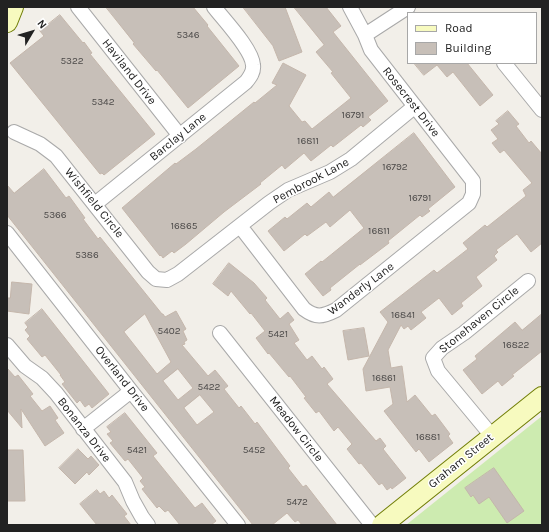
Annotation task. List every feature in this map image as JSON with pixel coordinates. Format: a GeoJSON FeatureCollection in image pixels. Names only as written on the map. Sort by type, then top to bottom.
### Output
{"type":"FeatureCollection","features":[{"type":"Feature","properties":{"kind":"street"},"geometry":{"type":"LineString","coordinates":[[7,22],[13,7]]}},
{"type":"Feature","properties":{"kind":"street","name":"Haviland Drive"},"geometry":{"type":"LineString","coordinates":[[78,7],[180,136]]}},
{"type":"Feature","properties":{"kind":"street","name":"Barclay Lane"},"geometry":{"type":"LineString","coordinates":[[95,204],[246,82],[252,74],[253,64],[248,50],[214,7]]}},
{"type":"Feature","properties":{"kind":"street","name":"Rosecrest Drive"},"geometry":{"type":"LineString","coordinates":[[350,7],[365,35],[370,50],[473,181],[473,194]]}},
{"type":"Feature","properties":{"kind":"street"},"geometry":{"type":"LineString","coordinates":[[365,35],[408,7]]}},
{"type":"Feature","properties":{"kind":"street"},"geometry":{"type":"LineString","coordinates":[[505,64],[542,110]]}},
{"type":"Feature","properties":{"kind":"street","name":"Pembrook Lane"},"geometry":{"type":"LineString","coordinates":[[167,280],[178,274],[288,190],[330,172],[351,160],[414,106]]}},
{"type":"Feature","properties":{"kind":"street","name":"Wishfield Circle"},"geometry":{"type":"LineString","coordinates":[[14,132],[40,144],[56,156],[148,272],[156,279],[167,280]]}},
{"type":"Feature","properties":{"kind":"street","name":"Wanderly Lane"},"geometry":{"type":"LineString","coordinates":[[240,226],[304,309],[312,314],[325,316],[336,310],[469,203],[473,194]]}},
{"type":"Feature","properties":{"kind":"street","name":"Overland Drive"},"geometry":{"type":"LineString","coordinates":[[7,233],[238,525]]}},
{"type":"Feature","properties":{"kind":"street","name":"Stonehaven Circle"},"geometry":{"type":"LineString","coordinates":[[492,436],[438,371],[433,358],[442,348],[528,281]]}},
{"type":"Feature","properties":{"kind":"street","name":"Meadow Circle"},"geometry":{"type":"LineString","coordinates":[[220,333],[372,525]]}},
{"type":"Feature","properties":{"kind":"street","name":"Bonanza Drive"},"geometry":{"type":"LineString","coordinates":[[7,345],[25,366],[42,378],[56,393],[125,482],[136,506],[148,525]]}},
{"type":"Feature","properties":{"kind":"street"},"geometry":{"type":"LineString","coordinates":[[84,429],[131,391]]}},
{"type":"Feature","properties":{"kind":"street","name":"Graham Street"},"geometry":{"type":"LineString","coordinates":[[382,525],[542,397]]}},
{"type":"Feature","properties":{"kind":"green space"},"geometry":{"type":"Polygon","coordinates":[[[542,416],[542,525],[406,525],[542,416]]]}},
{"type":"Feature","properties":{"kind":"building"},"geometry":{"type":"Polygon","coordinates":[[[106,7],[193,7],[239,66],[188,108],[157,70],[156,71],[133,44],[134,43],[106,7]]]}},
{"type":"Feature","properties":{"kind":"building"},"geometry":{"type":"Polygon","coordinates":[[[243,7],[285,7],[302,52],[279,61],[273,46],[243,7]]]}},
{"type":"Feature","properties":{"kind":"building"},"geometry":{"type":"Polygon","coordinates":[[[294,7],[326,7],[341,26],[333,32],[388,101],[368,117],[371,120],[363,127],[361,125],[333,147],[331,145],[311,161],[304,153],[285,169],[282,165],[260,183],[261,184],[224,212],[186,244],[174,253],[172,251],[163,258],[122,208],[175,163],[176,164],[196,149],[277,85],[272,83],[283,63],[306,75],[289,106],[302,122],[305,121],[312,129],[351,98],[331,73],[333,72],[316,52],[324,45],[294,7]]]}},
{"type":"Feature","properties":{"kind":"building"},"geometry":{"type":"Polygon","coordinates":[[[60,15],[83,43],[84,42],[92,53],[90,54],[155,134],[104,175],[102,173],[100,174],[10,63],[44,36],[40,31],[60,15]]]}},
{"type":"Feature","properties":{"kind":"building"},"geometry":{"type":"Polygon","coordinates":[[[415,64],[468,64],[493,95],[480,106],[453,72],[447,77],[437,65],[424,75],[415,64]]]}},
{"type":"Feature","properties":{"kind":"building"},"geometry":{"type":"Polygon","coordinates":[[[508,111],[519,124],[516,126],[529,143],[531,141],[542,154],[542,243],[531,252],[517,234],[496,250],[498,252],[494,256],[497,260],[476,277],[482,286],[461,303],[463,306],[452,315],[439,298],[421,312],[426,318],[411,330],[408,326],[404,329],[401,325],[388,350],[391,368],[402,366],[407,402],[415,395],[432,416],[435,414],[450,434],[448,436],[453,443],[429,462],[419,449],[416,452],[384,411],[393,404],[390,387],[366,391],[363,369],[388,322],[380,312],[434,270],[437,273],[468,249],[463,243],[485,225],[487,227],[526,196],[523,190],[532,183],[504,150],[500,153],[492,143],[498,139],[491,130],[499,124],[496,121],[508,111]]]}},
{"type":"Feature","properties":{"kind":"building"},"geometry":{"type":"Polygon","coordinates":[[[414,133],[455,187],[428,209],[430,211],[422,217],[420,215],[388,241],[389,243],[330,288],[331,290],[323,296],[305,274],[364,228],[350,210],[330,227],[326,222],[307,236],[305,234],[284,251],[268,231],[285,217],[287,219],[307,203],[311,207],[329,192],[333,197],[414,133]]]}},
{"type":"Feature","properties":{"kind":"building"},"geometry":{"type":"Polygon","coordinates":[[[44,169],[66,198],[69,196],[85,218],[83,219],[98,239],[100,237],[162,314],[165,317],[176,311],[186,329],[183,331],[187,340],[184,342],[185,344],[182,345],[208,376],[215,370],[228,386],[224,389],[239,408],[241,406],[255,424],[257,422],[290,466],[288,468],[303,487],[306,485],[337,525],[302,525],[298,520],[295,522],[287,513],[272,525],[253,525],[7,215],[7,185],[14,193],[44,169]],[[145,314],[124,332],[157,374],[171,362],[145,314]],[[178,369],[163,381],[178,400],[193,388],[178,369]],[[200,395],[184,408],[197,425],[214,412],[200,395]]]}},
{"type":"Feature","properties":{"kind":"building"},"geometry":{"type":"Polygon","coordinates":[[[229,263],[254,283],[267,298],[265,300],[280,319],[288,312],[294,320],[289,324],[299,340],[294,343],[307,360],[312,356],[322,369],[324,367],[333,379],[327,384],[376,441],[380,438],[386,446],[383,449],[406,478],[392,489],[391,487],[387,490],[382,483],[379,485],[361,463],[359,464],[347,449],[352,444],[338,427],[334,431],[319,411],[316,413],[290,376],[289,377],[269,353],[268,354],[256,338],[265,331],[251,313],[250,314],[231,291],[228,296],[213,284],[229,263]]]}},
{"type":"Feature","properties":{"kind":"building"},"geometry":{"type":"Polygon","coordinates":[[[12,282],[32,284],[29,314],[7,311],[7,298],[10,298],[12,282]]]}},
{"type":"Feature","properties":{"kind":"building"},"geometry":{"type":"Polygon","coordinates":[[[42,309],[109,394],[92,408],[89,404],[85,407],[80,400],[77,403],[62,384],[65,382],[61,375],[45,355],[42,357],[27,339],[30,336],[25,330],[28,327],[25,323],[42,309]]]}},
{"type":"Feature","properties":{"kind":"building"},"geometry":{"type":"Polygon","coordinates":[[[542,314],[542,351],[512,375],[514,376],[502,386],[498,381],[482,394],[463,370],[477,359],[475,356],[515,322],[522,330],[542,314]]]}},
{"type":"Feature","properties":{"kind":"building"},"geometry":{"type":"Polygon","coordinates":[[[364,328],[369,356],[348,360],[343,331],[364,328]]]}},
{"type":"Feature","properties":{"kind":"building"},"geometry":{"type":"Polygon","coordinates":[[[7,368],[15,377],[18,375],[33,394],[30,396],[42,411],[50,406],[58,418],[55,420],[64,433],[45,446],[21,409],[22,428],[7,410],[7,368]]]}},
{"type":"Feature","properties":{"kind":"building"},"geometry":{"type":"Polygon","coordinates":[[[125,413],[157,453],[153,456],[195,508],[202,503],[216,521],[211,525],[180,525],[168,510],[165,512],[159,506],[157,508],[142,489],[145,487],[140,481],[143,478],[128,459],[125,461],[110,443],[113,441],[107,434],[111,432],[107,427],[125,413]]]}},
{"type":"Feature","properties":{"kind":"building"},"geometry":{"type":"Polygon","coordinates":[[[78,449],[88,459],[91,456],[99,465],[89,475],[87,472],[75,484],[59,468],[78,449]]]}},
{"type":"Feature","properties":{"kind":"building"},"geometry":{"type":"Polygon","coordinates":[[[7,450],[23,450],[25,501],[7,501],[7,450]]]}},
{"type":"Feature","properties":{"kind":"building"},"geometry":{"type":"Polygon","coordinates":[[[494,468],[524,511],[507,523],[489,497],[479,504],[473,495],[471,497],[465,488],[494,468]]]}},
{"type":"Feature","properties":{"kind":"building"},"geometry":{"type":"Polygon","coordinates":[[[97,490],[100,494],[104,491],[109,498],[112,495],[127,514],[124,516],[131,525],[97,525],[80,504],[97,490]]]}}]}
